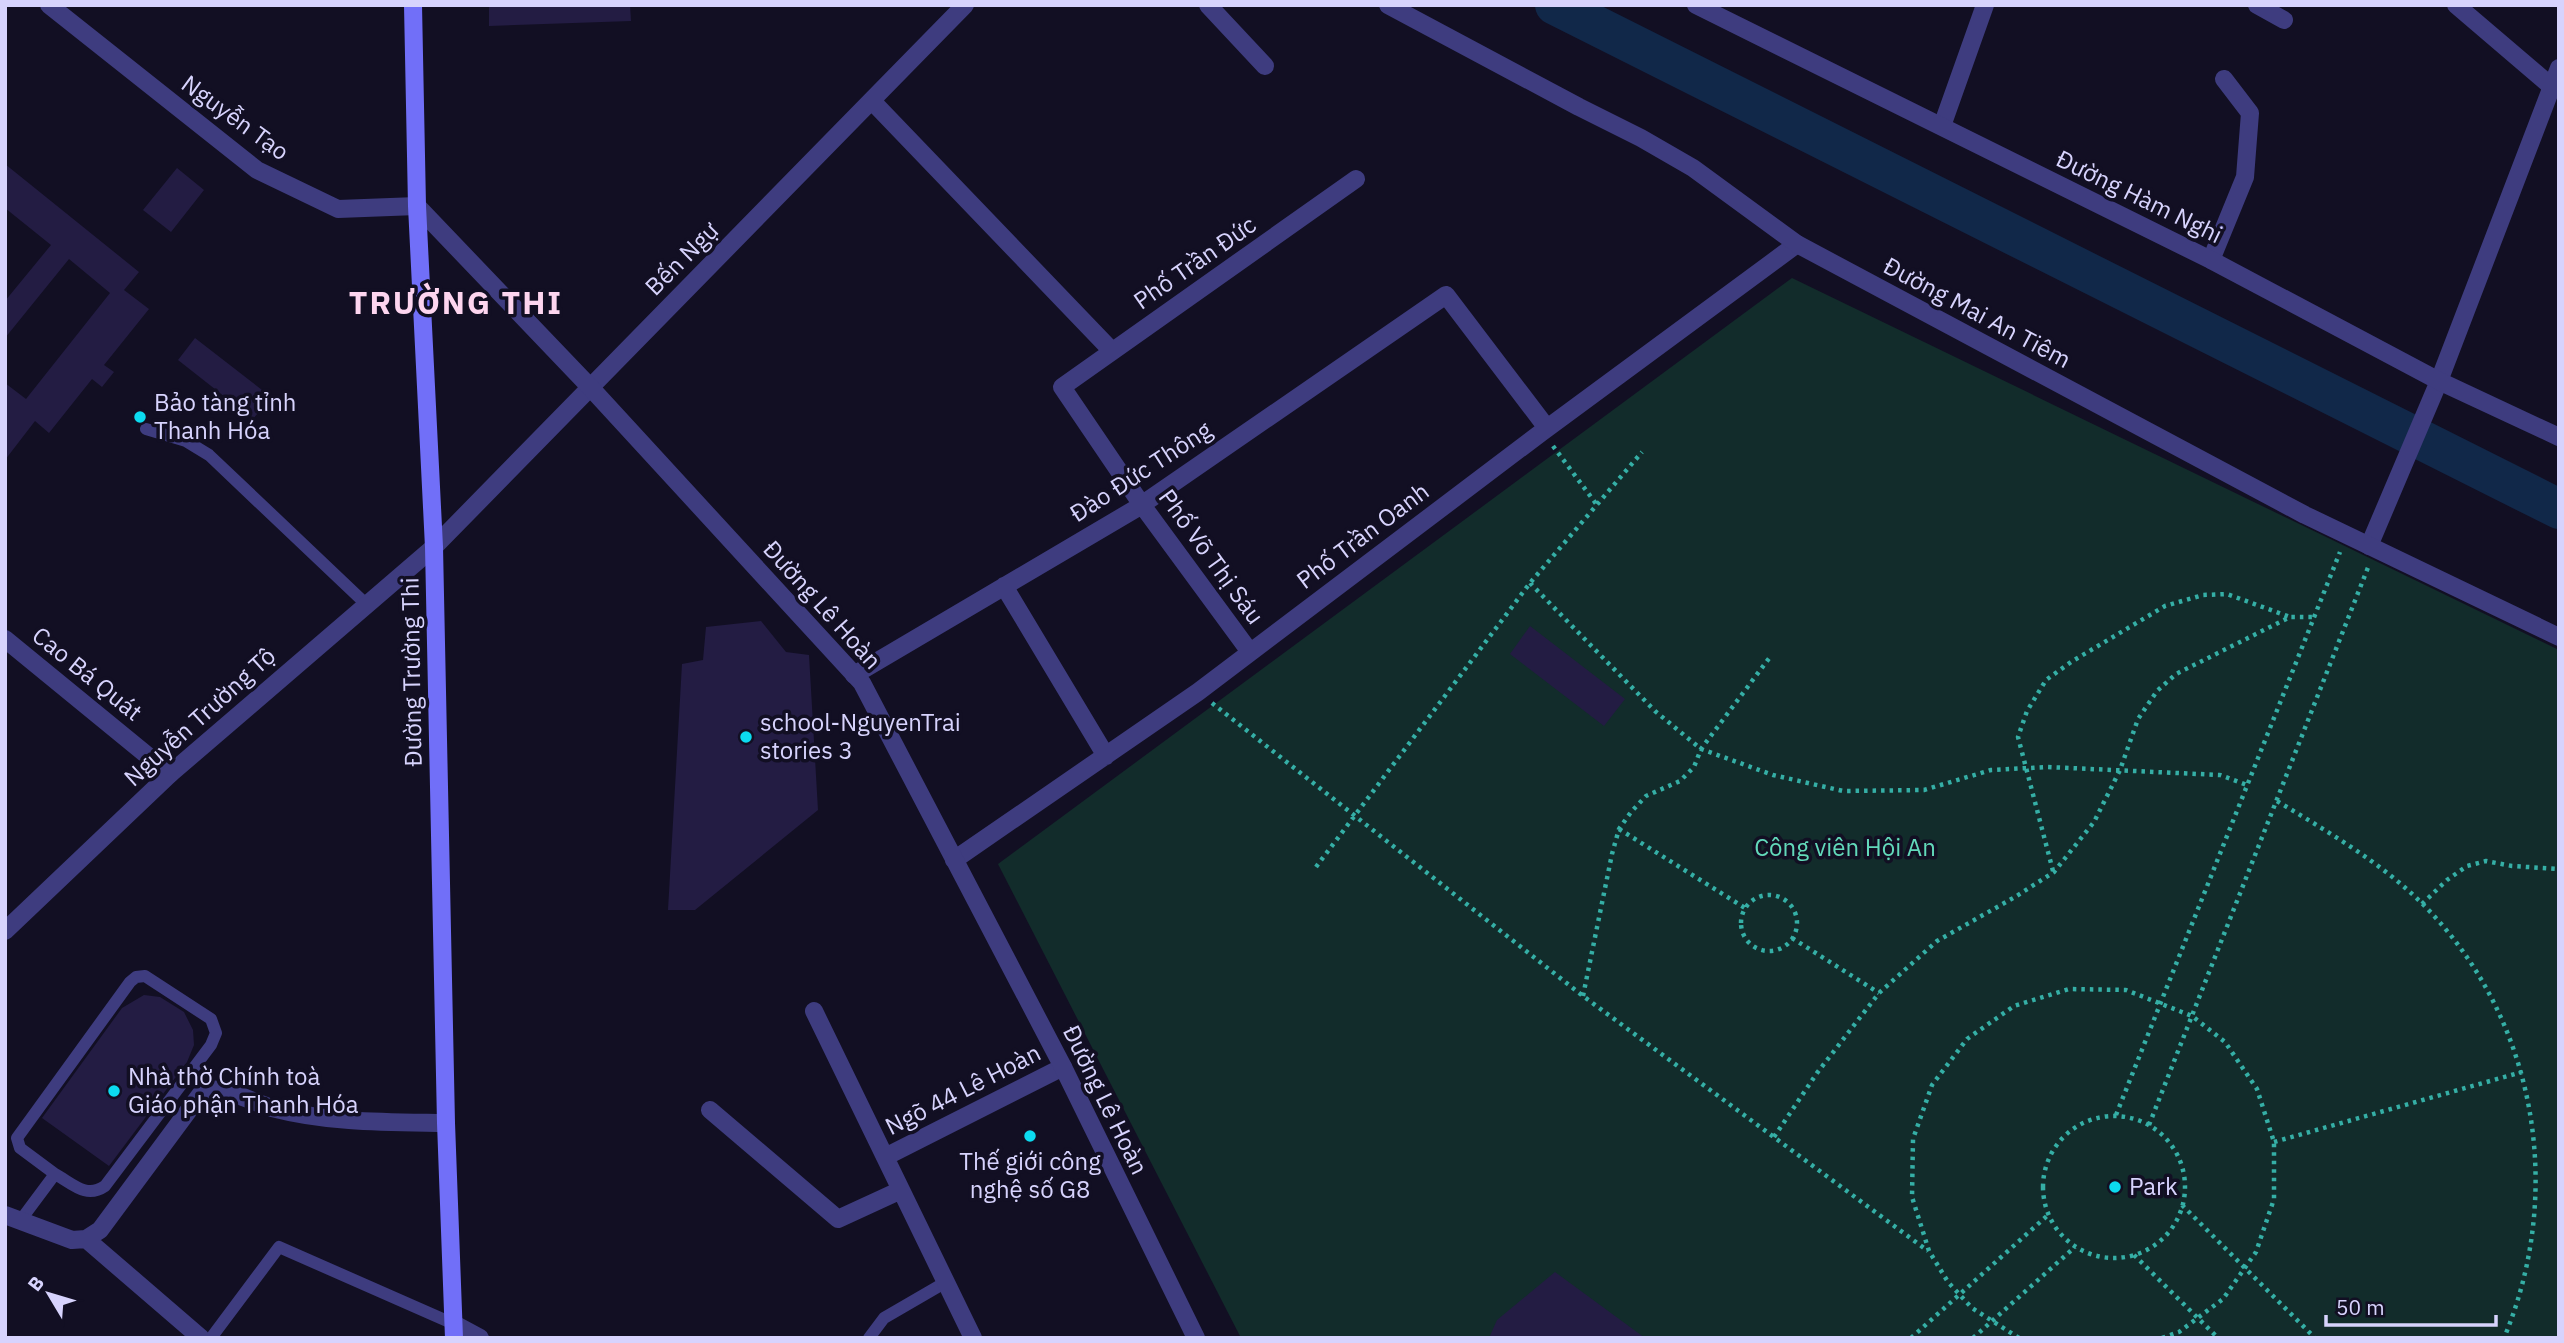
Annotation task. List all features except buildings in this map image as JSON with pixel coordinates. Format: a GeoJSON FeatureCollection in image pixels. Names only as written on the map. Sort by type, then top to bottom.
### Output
{"type":"FeatureCollection","features":[{"type":"Feature","properties":{"kind":"main road","name":"Đường Trường Thi"},"geometry":{"type":"LineString","coordinates":[[413,5],[417,205],[434,548],[446,1123],[454,1331]]}},
{"type":"Feature","properties":{"kind":"street","name":"Nguyễn Tạo"},"geometry":{"type":"LineString","coordinates":[[49,5],[257,170],[338,209],[417,205]]}},
{"type":"Feature","properties":{"kind":"street","name":"Bến Ngự"},"geometry":{"type":"LineString","coordinates":[[434,548],[965,5]]}},
{"type":"Feature","properties":{"kind":"street"},"geometry":{"type":"LineString","coordinates":[[1208,5],[1265,66]]}},
{"type":"Feature","properties":{"kind":"street","name":"Đường Mai An Tiêm"},"geometry":{"type":"LineString","coordinates":[[1388,5],[1642,138],[1693,168],[1797,244],[2305,515],[2559,637]]}},
{"type":"Feature","properties":{"kind":"street","name":"Đường Hàm Nghi"},"geometry":{"type":"LineString","coordinates":[[1696,5],[2211,260],[2439,381],[2559,437]]}},
{"type":"Feature","properties":{"kind":"street"},"geometry":{"type":"LineString","coordinates":[[1942,126],[1985,5]]}},
{"type":"Feature","properties":{"kind":"street"},"geometry":{"type":"LineString","coordinates":[[2257,5],[2284,20]]}},
{"type":"Feature","properties":{"kind":"street"},"geometry":{"type":"LineString","coordinates":[[2456,5],[2551,86]]}},
{"type":"Feature","properties":{"kind":"street"},"geometry":{"type":"LineString","coordinates":[[2373,548],[2385,510],[2439,381],[2559,68]]}},
{"type":"Feature","properties":{"kind":"street"},"geometry":{"type":"LineString","coordinates":[[2211,260],[2245,177],[2250,113],[2224,79]]}},
{"type":"Feature","properties":{"kind":"street"},"geometry":{"type":"LineString","coordinates":[[872,101],[1112,351]]}},
{"type":"Feature","properties":{"kind":"street","name":"Phố Trần Đức"},"geometry":{"type":"LineString","coordinates":[[1062,387],[1356,179]]}},
{"type":"Feature","properties":{"kind":"street","name":"Đường Lê Hoàn"},"geometry":{"type":"LineString","coordinates":[[417,205],[590,387],[862,683],[1063,1067],[1196,1338]]}},
{"type":"Feature","properties":{"kind":"street","name":"Phố Trần Oanh"},"geometry":{"type":"LineString","coordinates":[[954,860],[1198,692],[1797,244]]}},
{"type":"Feature","properties":{"kind":"street","name":"Đào Đức Thông"},"geometry":{"type":"LineString","coordinates":[[854,675],[1142,505],[1446,295],[1545,430]]}},
{"type":"Feature","properties":{"kind":"street","name":"Phố Võ Thị Sáu"},"geometry":{"type":"LineString","coordinates":[[1062,387],[1142,505],[1250,652]]}},
{"type":"Feature","properties":{"kind":"street","name":"Nguyễn Trường Tộ"},"geometry":{"type":"LineString","coordinates":[[5,931],[170,774],[434,548]]}},
{"type":"Feature","properties":{"kind":"street"},"geometry":{"type":"LineString","coordinates":[[1004,586],[1106,756]]}},
{"type":"Feature","properties":{"kind":"street","name":"Cao Bá Quát"},"geometry":{"type":"LineString","coordinates":[[5,639],[170,774]]}},
{"type":"Feature","properties":{"kind":"street"},"geometry":{"type":"LineString","coordinates":[[814,1011],[973,1338]]}},
{"type":"Feature","properties":{"kind":"street","name":"Ngõ 44 Lê Hoàn"},"geometry":{"type":"LineString","coordinates":[[885,1157],[1063,1067]]}},
{"type":"Feature","properties":{"kind":"street"},"geometry":{"type":"LineString","coordinates":[[13,1218],[72,1240],[86,1239],[100,1230],[200,1095],[210,1089],[309,1116],[344,1121],[446,1123]]}},
{"type":"Feature","properties":{"kind":"street"},"geometry":{"type":"LineString","coordinates":[[710,1110],[838,1219],[901,1190]]}},
{"type":"Feature","properties":{"kind":"street"},"geometry":{"type":"LineString","coordinates":[[86,1239],[201,1338]]}},
{"type":"Feature","properties":{"kind":"street"},"geometry":{"type":"LineString","coordinates":[[454,1331],[480,1338]]}},
{"type":"Feature","properties":{"kind":"lane"},"geometry":{"type":"LineString","coordinates":[[146,429],[186,441],[209,455],[366,604]]}},
{"type":"Feature","properties":{"kind":"lane"},"geometry":{"type":"LineString","coordinates":[[145,976],[211,1019],[216,1033],[211,1045],[105,1186],[96,1192],[87,1192],[55,1174],[20,1148],[17,1138],[130,982],[136,977],[145,976]]}},
{"type":"Feature","properties":{"kind":"lane"},"geometry":{"type":"LineString","coordinates":[[13,1218],[55,1174]]}},
{"type":"Feature","properties":{"kind":"lane"},"geometry":{"type":"LineString","coordinates":[[211,1338],[279,1247],[454,1331]]}},
{"type":"Feature","properties":{"kind":"lane"},"geometry":{"type":"LineString","coordinates":[[869,1338],[884,1318],[946,1282]]}},
{"type":"Feature","properties":{"kind":"path"},"geometry":{"type":"LineString","coordinates":[[1545,430],[1597,505]]}},
{"type":"Feature","properties":{"kind":"path"},"geometry":{"type":"LineString","coordinates":[[1316,867],[1530,583],[1642,452]]}},
{"type":"Feature","properties":{"kind":"path"},"geometry":{"type":"LineString","coordinates":[[2116,1115],[2347,535]]}},
{"type":"Feature","properties":{"kind":"path"},"geometry":{"type":"LineString","coordinates":[[2149,1125],[2373,548]]}},
{"type":"Feature","properties":{"kind":"path"},"geometry":{"type":"LineString","coordinates":[[1530,583],[1655,711],[1701,749],[1773,775],[1843,791],[1924,790],[1992,770],[2048,767],[2220,775],[2247,785]]}},
{"type":"Feature","properties":{"kind":"path"},"geometry":{"type":"LineString","coordinates":[[2053,872],[2018,737],[2027,711],[2046,680],[2165,606],[2203,594],[2227,594],[2290,617],[2314,617]]}},
{"type":"Feature","properties":{"kind":"path"},"geometry":{"type":"LineString","coordinates":[[1773,1137],[1817,1073],[1879,993],[1937,942],[2053,872],[2094,822],[2120,770],[2138,719],[2157,691],[2176,674],[2290,617]]}},
{"type":"Feature","properties":{"kind":"path"},"geometry":{"type":"LineString","coordinates":[[1583,996],[1619,829],[1630,811],[1646,796],[1679,781],[1694,767],[1701,749],[1770,657]]}},
{"type":"Feature","properties":{"kind":"path"},"geometry":{"type":"LineString","coordinates":[[1198,692],[1583,996],[1929,1251]]}},
{"type":"Feature","properties":{"kind":"path"},"geometry":{"type":"LineString","coordinates":[[2277,801],[2390,874],[2422,904],[2472,964],[2501,1016],[2522,1072],[2534,1131],[2537,1191],[2531,1251],[2516,1308],[2504,1338]]}},
{"type":"Feature","properties":{"kind":"path"},"geometry":{"type":"LineString","coordinates":[[1619,829],[1745,908]]}},
{"type":"Feature","properties":{"kind":"path"},"geometry":{"type":"LineString","coordinates":[[2422,904],[2467,866],[2486,861],[2512,866],[2559,869]]}},
{"type":"Feature","properties":{"kind":"path"},"geometry":{"type":"LineString","coordinates":[[1767,895],[1783,899],[1790,904],[1797,920],[1792,938],[1772,951],[1755,947],[1748,941],[1741,925],[1745,908],[1751,901],[1767,895]]}},
{"type":"Feature","properties":{"kind":"path"},"geometry":{"type":"LineString","coordinates":[[1792,938],[1879,993]]}},
{"type":"Feature","properties":{"kind":"path"},"geometry":{"type":"LineString","coordinates":[[2018,1338],[1972,1308],[1948,1282],[1929,1251],[1912,1197],[1913,1139],[1932,1085],[1967,1039],[2014,1006],[2068,989],[2126,990],[2192,1016],[2225,1042],[2257,1088],[2274,1142],[2274,1199],[2256,1252],[2223,1298],[2179,1332],[2162,1338]]}},
{"type":"Feature","properties":{"kind":"path"},"geometry":{"type":"LineString","coordinates":[[2274,1142],[2522,1072]]}},
{"type":"Feature","properties":{"kind":"path"},"geometry":{"type":"LineString","coordinates":[[2116,1115],[2133,1118],[2164,1136],[2176,1151],[2184,1178],[2182,1205],[2165,1237],[2134,1255],[2112,1258],[2090,1254],[2075,1247],[2054,1227],[2042,1185],[2046,1163],[2057,1143],[2073,1128],[2094,1118],[2116,1115]]}},
{"type":"Feature","properties":{"kind":"path"},"geometry":{"type":"LineString","coordinates":[[2182,1205],[2315,1338]]}},
{"type":"Feature","properties":{"kind":"path"},"geometry":{"type":"LineString","coordinates":[[1911,1338],[2049,1215]]}},
{"type":"Feature","properties":{"kind":"path"},"geometry":{"type":"LineString","coordinates":[[1973,1338],[2075,1247]]}},
{"type":"Feature","properties":{"kind":"path"},"geometry":{"type":"LineString","coordinates":[[2134,1255],[2218,1338]]}},
{"type":"Feature","properties":{"kind":"green space","name":"Công viên Hội An"},"geometry":{"type":"Polygon","coordinates":[[[1792,278],[2559,650],[2559,1338],[1241,1338],[998,864],[1792,278]]]}},
{"type":"Feature","properties":{"kind":"waterway"},"geometry":{"type":"LineString","coordinates":[[1555,5],[2559,509]]}},
{"type":"Feature","properties":{"kind":"place","name":"Bảo tàng tỉnh Thanh Hóa"},"geometry":{"type":"Point","coordinates":[140,417]}},
{"type":"Feature","properties":{"kind":"place","name":"school-NguyenTrai stories 3"},"geometry":{"type":"Point","coordinates":[746,737]}},
{"type":"Feature","properties":{"kind":"place","name":"Nhà thờ Chính toà Giáo phận Thanh Hóa"},"geometry":{"type":"Point","coordinates":[114,1091]}},
{"type":"Feature","properties":{"kind":"place","name":"Thế giới công nghệ số G8"},"geometry":{"type":"Point","coordinates":[1030,1136]}},
{"type":"Feature","properties":{"kind":"place","name":"Park"},"geometry":{"type":"Point","coordinates":[2115,1187]}},
{"type":"Feature","properties":{"kind":"district","name":"TRƯỜNG THI"},"geometry":{"type":"Point","coordinates":[456,303]}}]}
